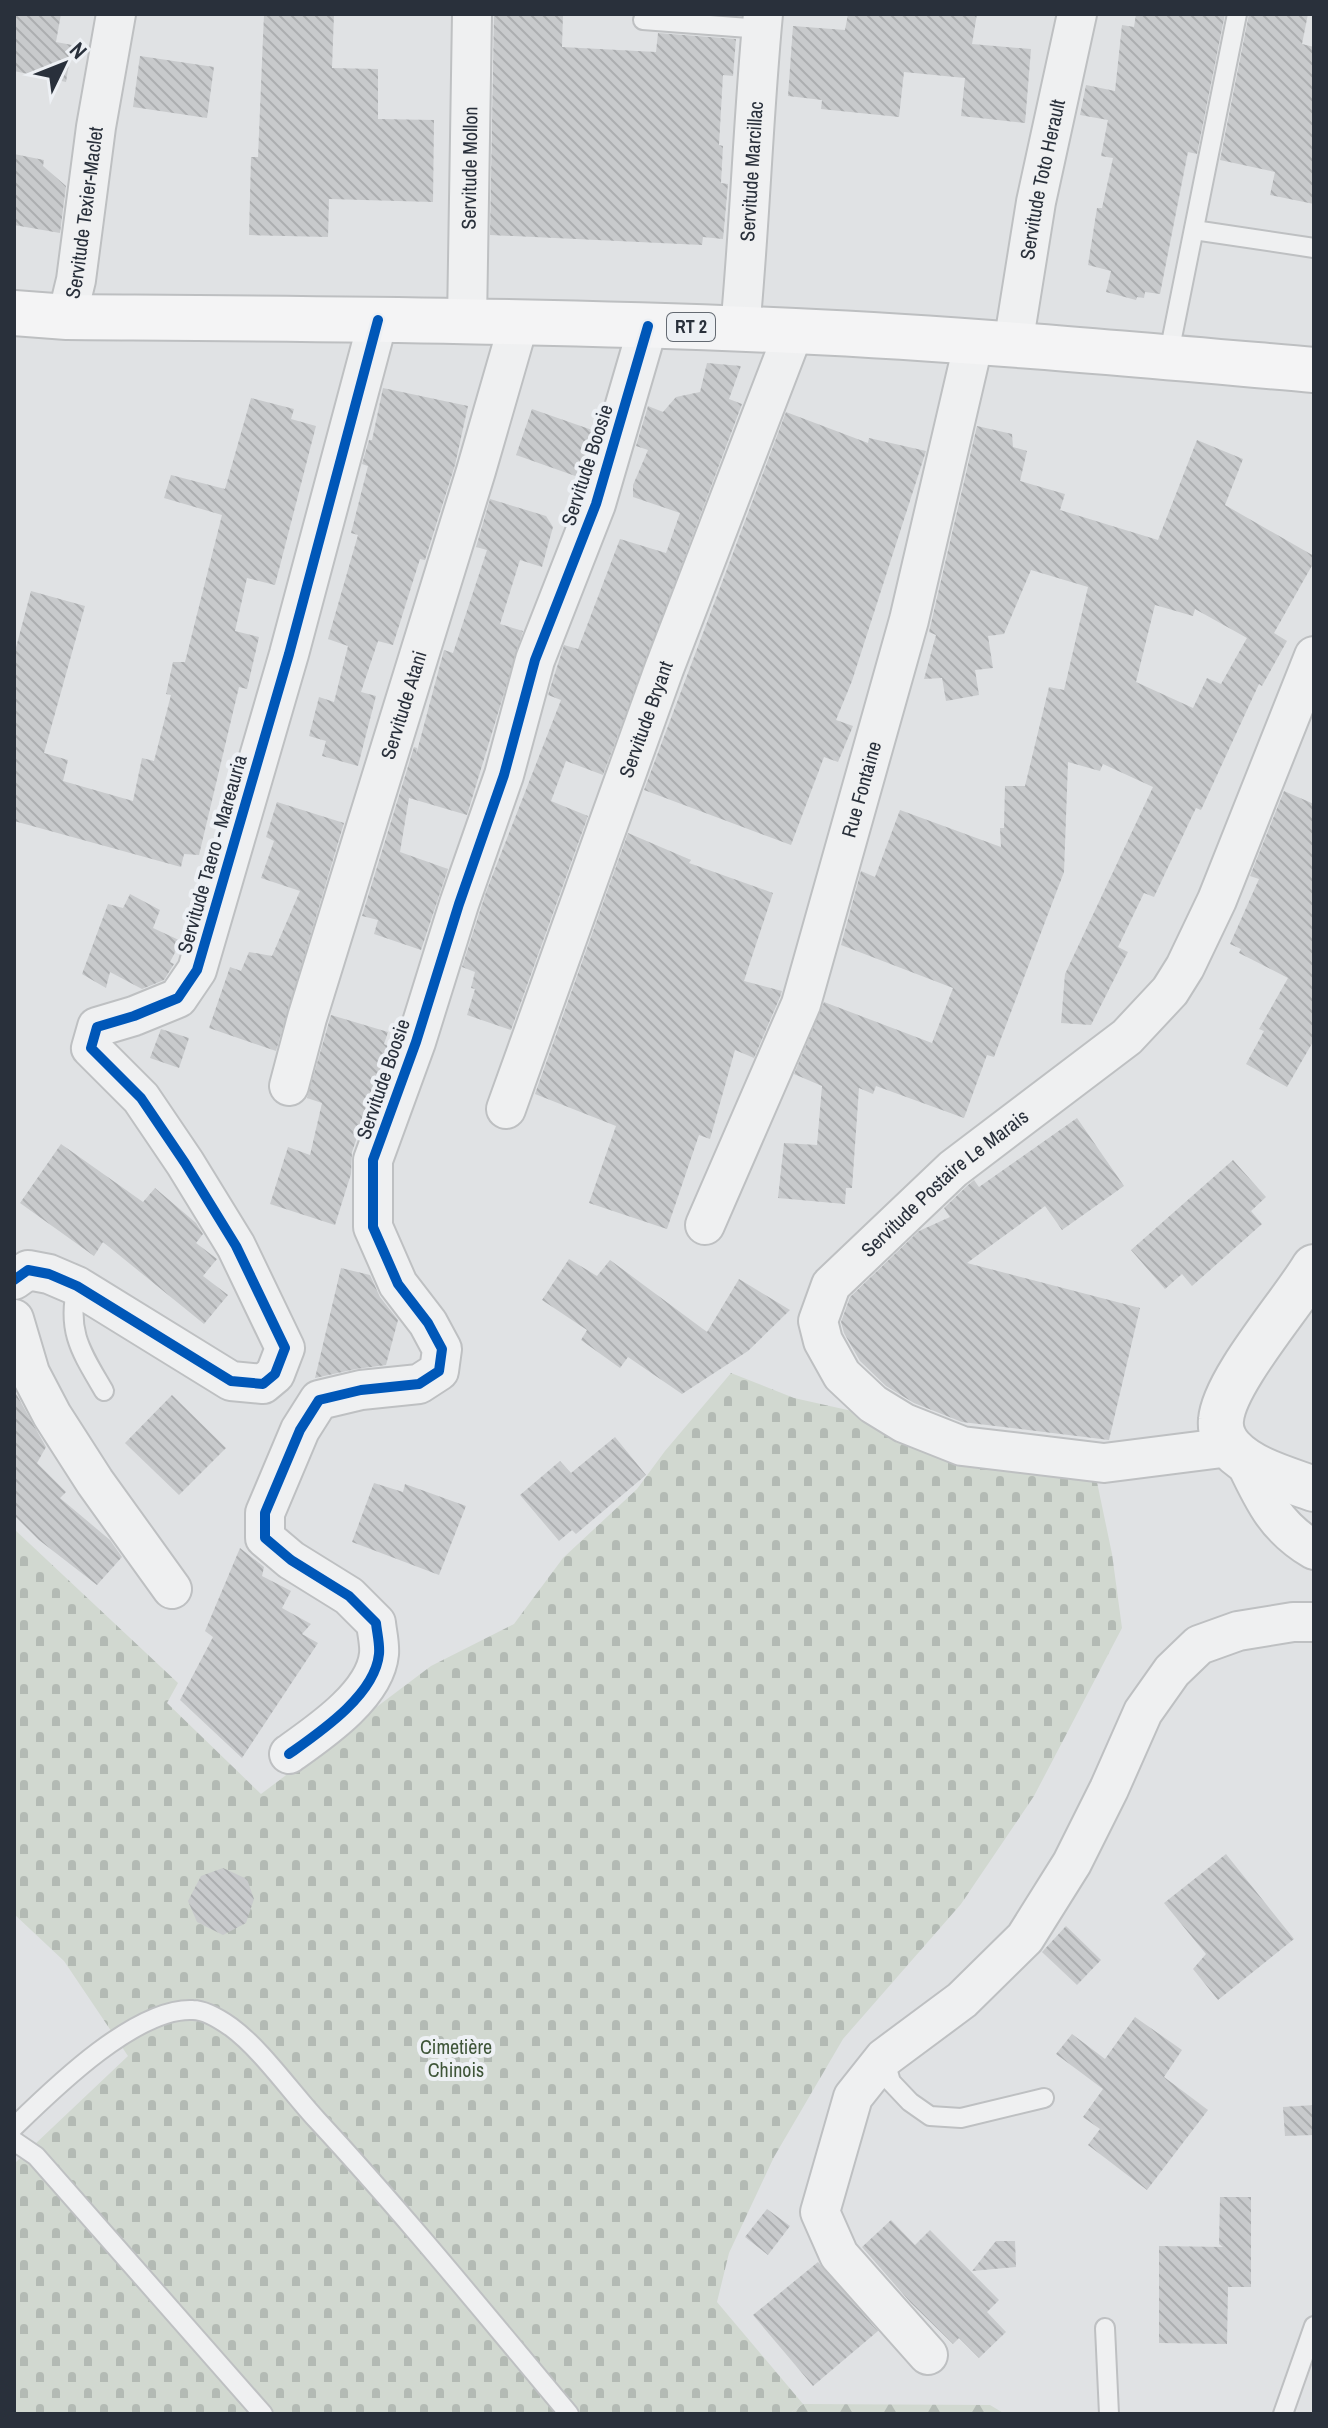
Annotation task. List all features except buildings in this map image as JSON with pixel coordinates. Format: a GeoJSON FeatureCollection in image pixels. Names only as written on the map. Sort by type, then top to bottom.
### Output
{"type":"FeatureCollection","features":[{"type":"Feature","properties":{"kind":"main road","name":"RT 2"},"geometry":{"type":"LineString","coordinates":[[14,313],[67,317],[519,322],[794,331],[994,343],[1314,370]]}},
{"type":"Feature","properties":{"kind":"street","name":"Servitude Texier-Maclet"},"geometry":{"type":"LineString","coordinates":[[67,317],[76,280],[96,127],[116,14]]}},
{"type":"Feature","properties":{"kind":"street","name":"Servitude Mollon"},"geometry":{"type":"LineString","coordinates":[[467,322],[472,14]]}},
{"type":"Feature","properties":{"kind":"street","name":"Servitude Toto Herault"},"geometry":{"type":"LineString","coordinates":[[994,343],[1036,202],[1077,14]]}},
{"type":"Feature","properties":{"kind":"street","name":"Servitude Marcillac"},"geometry":{"type":"LineString","coordinates":[[740,329],[762,22]]}},
{"type":"Feature","properties":{"kind":"street","name":"Servitude Taero - Mareauria"},"geometry":{"type":"LineString","coordinates":[[14,1280],[28,1270],[49,1274],[77,1286],[231,1381],[263,1384],[275,1374],[285,1348],[236,1246],[185,1163],[141,1098],[91,1048],[97,1027],[178,998],[197,970],[289,654],[378,320]]}},
{"type":"Feature","properties":{"kind":"street","name":"Servitude Atani"},"geometry":{"type":"LineString","coordinates":[[289,1086],[519,322]]}},
{"type":"Feature","properties":{"kind":"street","name":"Servitude Boosie"},"geometry":{"type":"LineString","coordinates":[[289,1754],[325,1729],[363,1692],[379,1656],[376,1623],[349,1596],[291,1560],[265,1538],[265,1513],[300,1430],[319,1400],[361,1390],[419,1384],[439,1371],[442,1349],[428,1323],[398,1284],[373,1227],[373,1160],[416,1042],[504,775],[535,660],[596,504],[648,326]]}},
{"type":"Feature","properties":{"kind":"street","name":"Servitude Bryant"},"geometry":{"type":"LineString","coordinates":[[506,1109],[664,669],[794,331]]}},
{"type":"Feature","properties":{"kind":"street","name":"Rue Fontaine"},"geometry":{"type":"LineString","coordinates":[[705,1225],[801,1004],[909,620],[994,343]]}},
{"type":"Feature","properties":{"kind":"street","name":"Servitude Postaire Le Marais"},"geometry":{"type":"LineString","coordinates":[[1237,1453],[1104,1463],[962,1446],[904,1423],[873,1404],[842,1375],[823,1341],[818,1321],[831,1285],[953,1169],[1127,1037],[1170,991],[1217,900],[1314,656]]}},
{"type":"Feature","properties":{"kind":"street"},"geometry":{"type":"LineString","coordinates":[[1312,1274],[1235,1383],[1221,1418],[1223,1436],[1237,1453],[1268,1510],[1303,1544],[1314,1550]]}},
{"type":"Feature","properties":{"kind":"street"},"geometry":{"type":"LineString","coordinates":[[14,1319],[30,1373],[52,1415],[95,1482],[172,1589]]}},
{"type":"Feature","properties":{"kind":"street"},"geometry":{"type":"LineString","coordinates":[[1237,1453],[1264,1469],[1314,1489]]}},
{"type":"Feature","properties":{"kind":"street"},"geometry":{"type":"LineString","coordinates":[[928,2355],[839,2255],[820,2212],[853,2097],[884,2058],[962,2000],[1025,1938],[1072,1863],[1143,1712],[1172,1671],[1199,1645],[1238,1631],[1293,1622],[1314,1622]]}},
{"type":"Feature","properties":{"kind":"lane"},"geometry":{"type":"LineString","coordinates":[[1168,358],[1237,14]]}},
{"type":"Feature","properties":{"kind":"lane"},"geometry":{"type":"LineString","coordinates":[[643,20],[762,22]]}},
{"type":"Feature","properties":{"kind":"lane"},"geometry":{"type":"LineString","coordinates":[[1194,230],[1314,248]]}},
{"type":"Feature","properties":{"kind":"lane"},"geometry":{"type":"LineString","coordinates":[[77,1286],[73,1304],[76,1341],[104,1391]]}},
{"type":"Feature","properties":{"kind":"lane"},"geometry":{"type":"LineString","coordinates":[[14,2127],[100,2050],[139,2026],[171,2013],[194,2010],[214,2017],[233,2028],[424,2238],[569,2414]]}},
{"type":"Feature","properties":{"kind":"lane"},"geometry":{"type":"LineString","coordinates":[[884,2058],[891,2082],[910,2102],[930,2116],[961,2118],[1044,2098]]}},
{"type":"Feature","properties":{"kind":"lane"},"geometry":{"type":"LineString","coordinates":[[14,2141],[36,2156],[258,2412]]}},
{"type":"Feature","properties":{"kind":"lane"},"geometry":{"type":"LineString","coordinates":[[1283,2414],[1314,2326]]}},
{"type":"Feature","properties":{"kind":"lane"},"geometry":{"type":"LineString","coordinates":[[1105,2328],[1109,2414]]}},
{"type":"Feature","properties":{"kind":"green space","name":"Cimetière Chinois"},"geometry":{"type":"Polygon","coordinates":[[[731,1373],[794,1398],[852,1411],[919,1445],[1062,1472],[1097,1482],[1112,1554],[1122,1628],[1034,1796],[961,1904],[843,2039],[774,2157],[729,2253],[717,2302],[803,2404],[789,2414],[14,2414],[14,2164],[128,2056],[64,1961],[14,1914],[14,1529],[178,1683],[167,1703],[261,1794],[431,1666],[514,1624],[563,1558],[637,1489],[731,1373]]]}},
{"type":"Feature","properties":{"kind":"green space"},"geometry":{"type":"Polygon","coordinates":[[[803,2404],[990,2405],[1005,2414],[789,2414],[803,2404]]]}},
{"type":"Feature","properties":{"kind":"cycle path"},"geometry":{"type":"LineString","coordinates":[[14,1280],[28,1270],[49,1274],[77,1286],[231,1381],[263,1384],[275,1374],[285,1348],[236,1246],[185,1163],[141,1098],[91,1048],[97,1027],[178,998],[197,970],[289,654],[378,320]]}},
{"type":"Feature","properties":{"kind":"cycle path"},"geometry":{"type":"LineString","coordinates":[[289,1754],[330,1724],[357,1698],[375,1669],[379,1642],[376,1623],[349,1596],[291,1560],[265,1538],[265,1513],[300,1430],[319,1400],[361,1390],[419,1384],[439,1371],[442,1349],[428,1323],[398,1284],[373,1227],[373,1160],[416,1042],[504,775],[535,660],[596,504],[648,326]]}}]}
